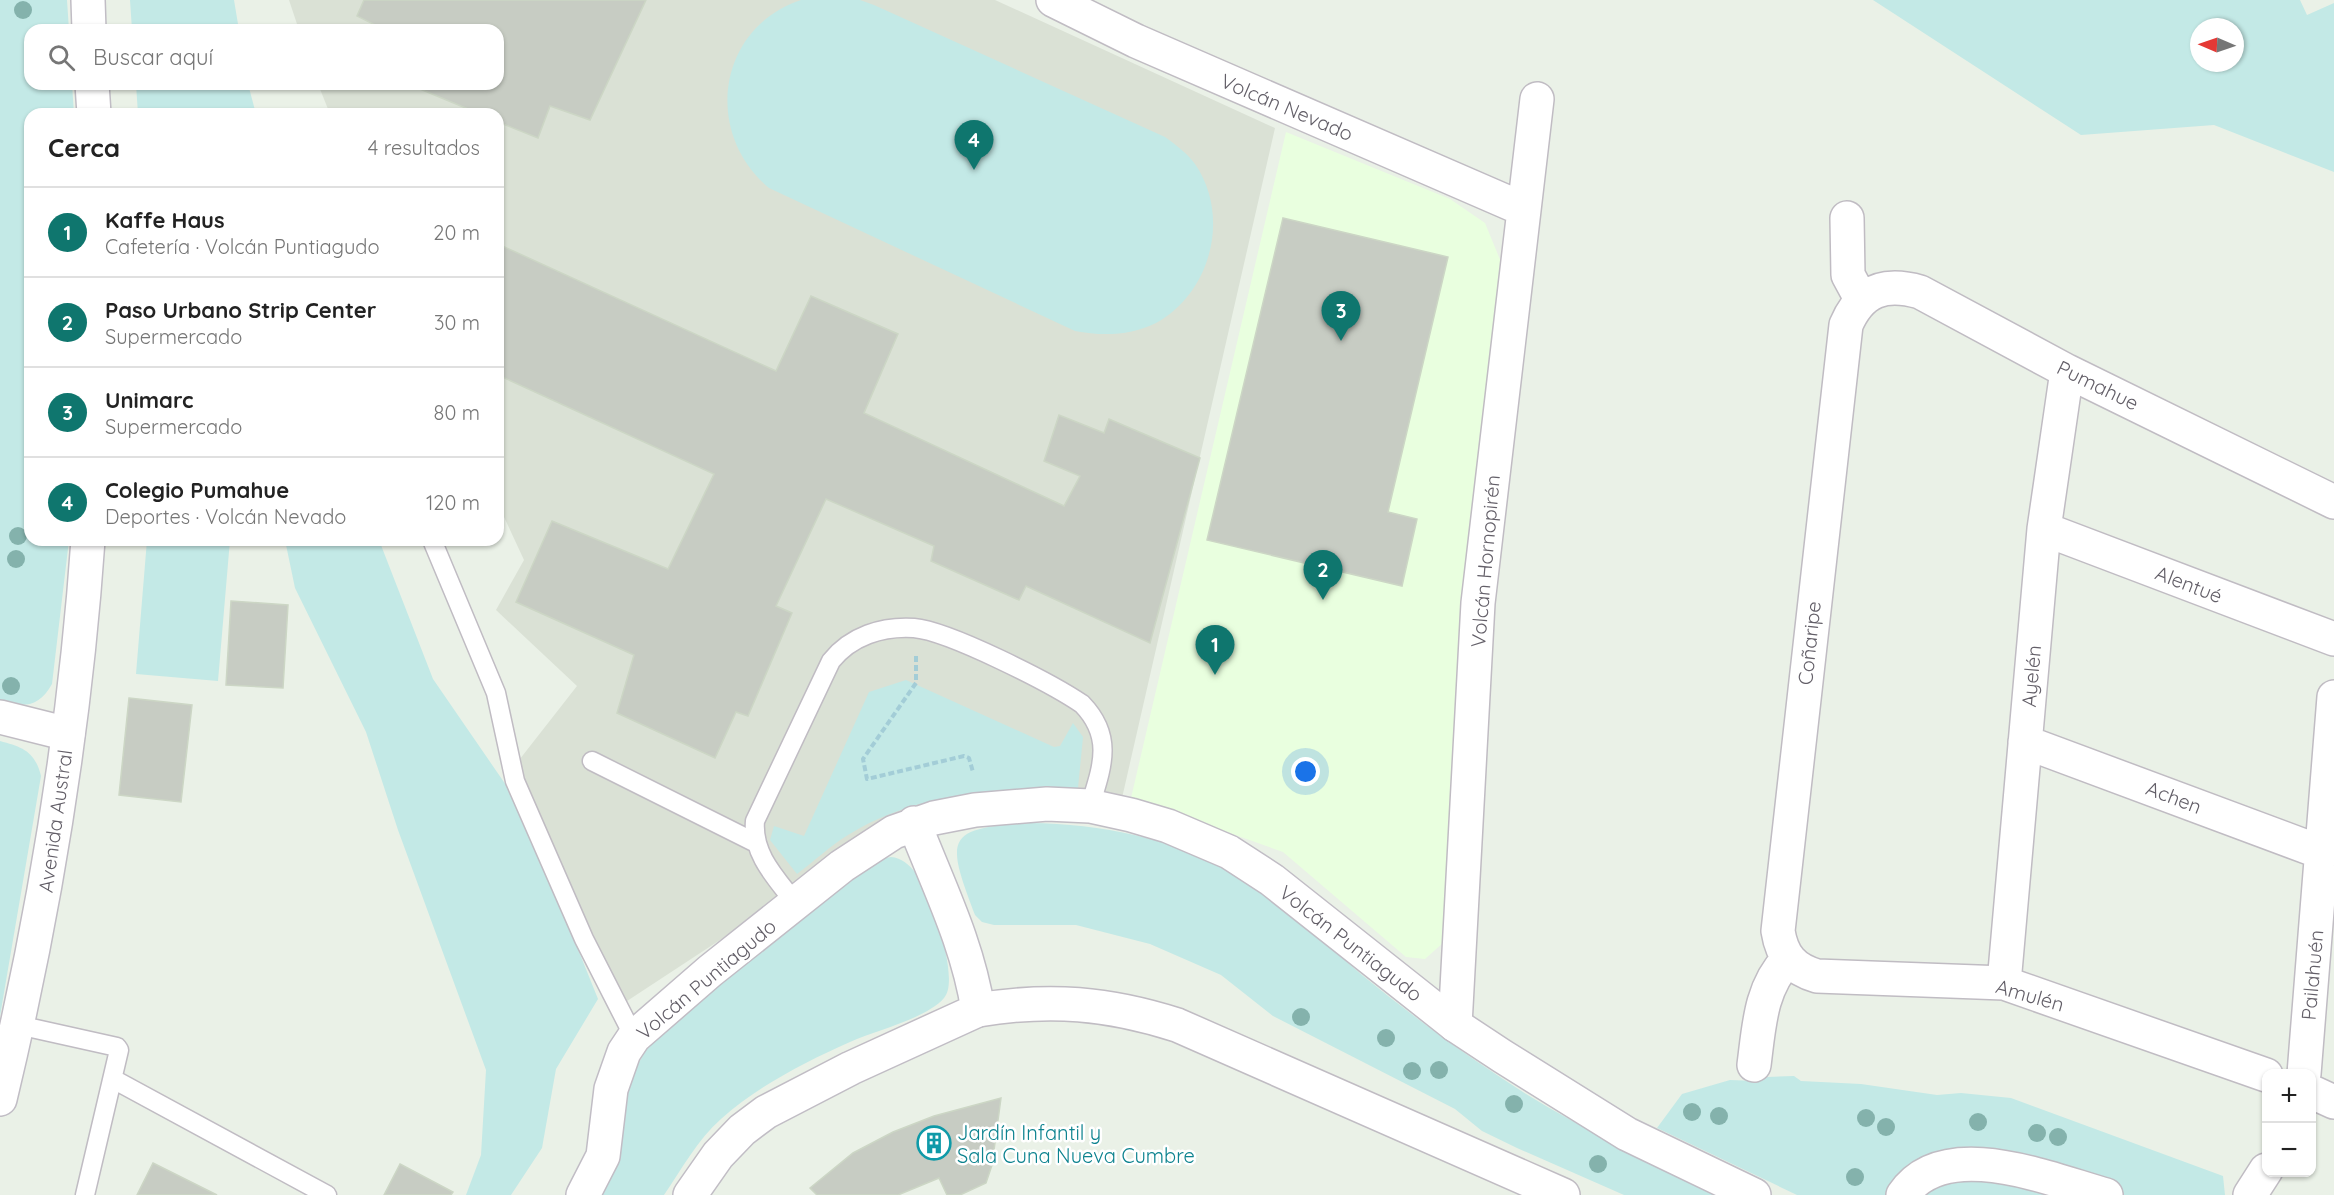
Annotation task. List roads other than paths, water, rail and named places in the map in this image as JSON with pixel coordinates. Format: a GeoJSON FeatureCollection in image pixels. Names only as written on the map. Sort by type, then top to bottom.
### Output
{"type":"FeatureCollection","features":[{"type":"Feature","properties":{"kind":"street"},"geometry":{"type":"LineString","coordinates":[[88,0],[89,24]]}},
{"type":"Feature","properties":{"kind":"street","name":"Volcán Nevado"},"geometry":{"type":"LineString","coordinates":[[1053,0],[1136,41],[1522,209]]}},
{"type":"Feature","properties":{"kind":"street"},"geometry":{"type":"LineString","coordinates":[[92,90],[93,108]]}},
{"type":"Feature","properties":{"kind":"street","name":"Volcán Hornopirén"},"geometry":{"type":"LineString","coordinates":[[1455,1025],[1478,603],[1522,209],[1537,99]]}},
{"type":"Feature","properties":{"kind":"street"},"geometry":{"type":"LineString","coordinates":[[1847,218],[1848,275],[1861,299]]}},
{"type":"Feature","properties":{"kind":"street","name":"Pumahue"},"geometry":{"type":"LineString","coordinates":[[1861,299],[1889,288],[1905,288],[1920,292],[2067,371],[2334,502]]}},
{"type":"Feature","properties":{"kind":"street","name":"Coñaripe"},"geometry":{"type":"LineString","coordinates":[[1788,959],[1780,948],[1778,931],[1842,349],[1846,325],[1861,299]]}},
{"type":"Feature","properties":{"kind":"street","name":"Ayelén"},"geometry":{"type":"LineString","coordinates":[[2004,983],[2044,529],[2067,371]]}},
{"type":"Feature","properties":{"kind":"street","name":"Alentué"},"geometry":{"type":"LineString","coordinates":[[2044,529],[2334,639]]}},
{"type":"Feature","properties":{"kind":"street","name":"Avenida Austral"},"geometry":{"type":"LineString","coordinates":[[0,1099],[18,1025],[49,873],[68,734],[87,546]]}},
{"type":"Feature","properties":{"kind":"street","name":"Pailahuén"},"geometry":{"type":"LineString","coordinates":[[2304,1069],[2334,697]]}},
{"type":"Feature","properties":{"kind":"street"},"geometry":{"type":"LineString","coordinates":[[0,717],[68,734]]}},
{"type":"Feature","properties":{"kind":"street","name":"Achen"},"geometry":{"type":"LineString","coordinates":[[2025,742],[2323,853]]}},
{"type":"Feature","properties":{"kind":"street","name":"Volcán Puntiagudo"},"geometry":{"type":"LineString","coordinates":[[583,1195],[603,1156],[614,1077],[624,1052],[634,1037],[710,971],[878,840],[914,823],[934,818],[1000,807],[1047,804],[1090,806],[1168,826],[1215,845],[1245,861],[1455,1025],[1627,1134],[1754,1195]]}},
{"type":"Feature","properties":{"kind":"street"},"geometry":{"type":"LineString","coordinates":[[914,823],[964,946],[973,977],[978,1010]]}},
{"type":"Feature","properties":{"kind":"street"},"geometry":{"type":"LineString","coordinates":[[1754,1065],[1767,989],[1776,972],[1788,959]]}},
{"type":"Feature","properties":{"kind":"street","name":"Amulén"},"geometry":{"type":"LineString","coordinates":[[1788,959],[1800,971],[1817,976],[2004,983],[2262,1074]]}},
{"type":"Feature","properties":{"kind":"street"},"geometry":{"type":"LineString","coordinates":[[690,1195],[718,1155],[742,1130],[766,1112],[851,1068],[978,1010],[1010,1005],[1075,1003],[1110,1007],[1177,1025],[1563,1195]]}},
{"type":"Feature","properties":{"kind":"street"},"geometry":{"type":"LineString","coordinates":[[2316,1094],[2334,1102]]}},
{"type":"Feature","properties":{"kind":"street"},"geometry":{"type":"LineString","coordinates":[[1903,1195],[1925,1175],[1938,1168],[1955,1164],[1980,1164],[2106,1195]]}},
{"type":"Feature","properties":{"kind":"street"},"geometry":{"type":"LineString","coordinates":[[2250,1195],[2262,1176]]}},
{"type":"Feature","properties":{"kind":"lane"},"geometry":{"type":"LineString","coordinates":[[435,546],[496,693],[515,781],[584,939],[634,1037]]}},
{"type":"Feature","properties":{"kind":"lane"},"geometry":{"type":"LineString","coordinates":[[796,904],[764,862],[756,843],[755,821],[831,661],[841,649],[868,634],[916,628],[928,631],[1001,661],[1082,704],[1092,714],[1101,730],[1104,752],[1090,806]]}},
{"type":"Feature","properties":{"kind":"lane"},"geometry":{"type":"LineString","coordinates":[[592,761],[756,843]]}},
{"type":"Feature","properties":{"kind":"lane"},"geometry":{"type":"LineString","coordinates":[[18,1025],[117,1047],[119,1050],[85,1195]]}},
{"type":"Feature","properties":{"kind":"lane"},"geometry":{"type":"LineString","coordinates":[[113,1079],[327,1195]]}},
{"type":"Feature","properties":{"kind":"place","name":"Colegio Pumahue"},"geometry":{"type":"Point","coordinates":[974,170]}},
{"type":"Feature","properties":{"kind":"place","name":"Unimarc"},"geometry":{"type":"Point","coordinates":[1341,341]}},
{"type":"Feature","properties":{"kind":"place","name":"Paso Urbano Strip Center"},"geometry":{"type":"Point","coordinates":[1323,600]}},
{"type":"Feature","properties":{"kind":"place","name":"Kaffe Haus"},"geometry":{"type":"Point","coordinates":[1215,675]}},
{"type":"Feature","properties":{"kind":"place","name":"Jardín Infantil y Sala Cuna Nueva Cumbre"},"geometry":{"type":"Point","coordinates":[934,1143]}}]}
